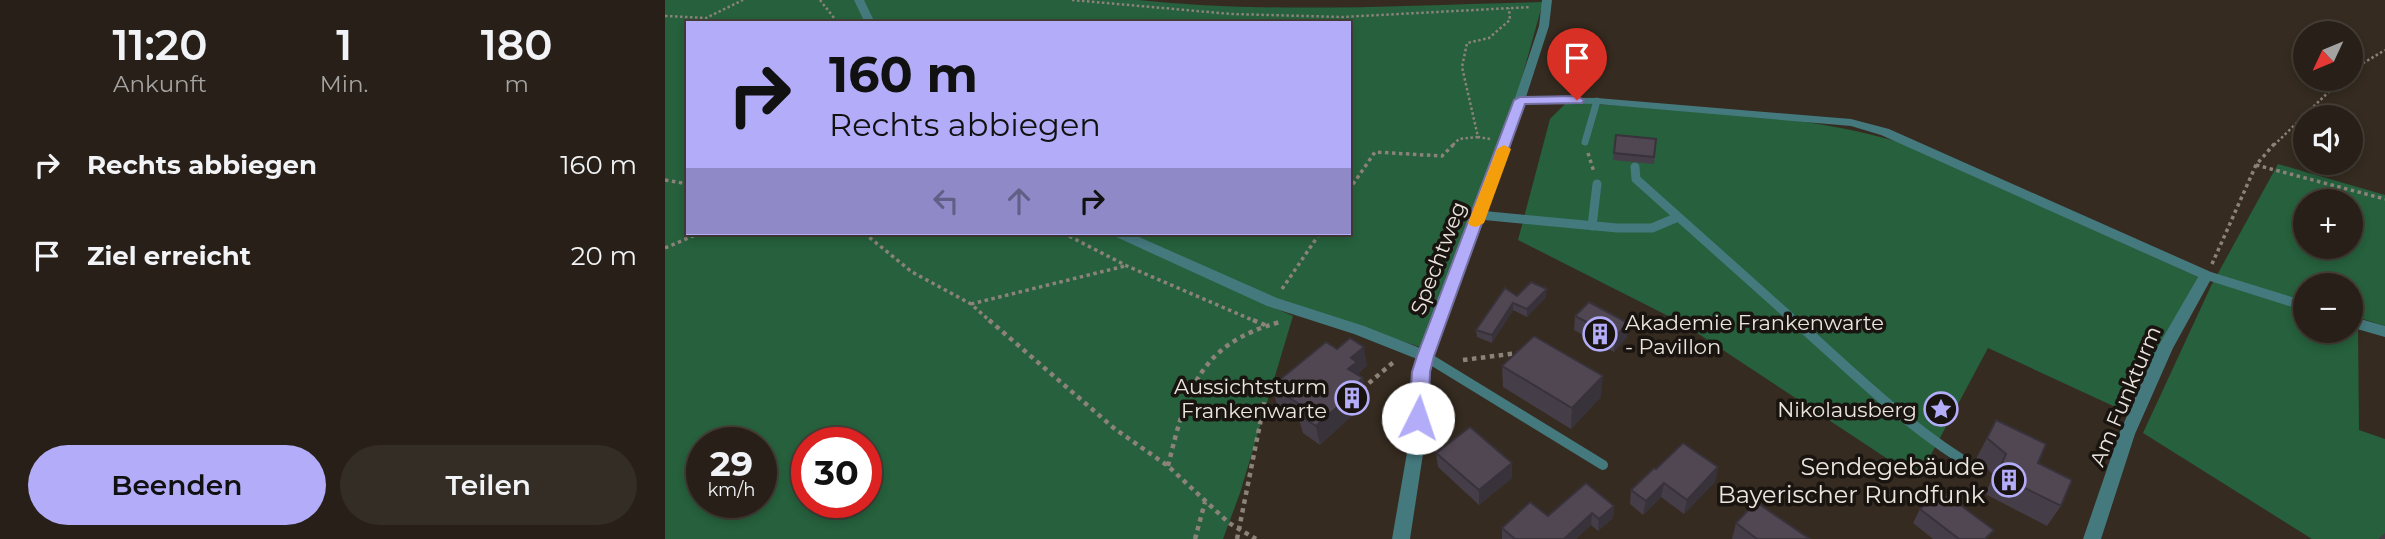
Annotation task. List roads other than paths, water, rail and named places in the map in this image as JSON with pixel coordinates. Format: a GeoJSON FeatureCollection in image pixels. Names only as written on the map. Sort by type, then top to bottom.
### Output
{"type":"FeatureCollection","features":[{"type":"Feature","properties":{"kind":"street"},"geometry":{"type":"LineString","coordinates":[[859,0],[869,21]]}},
{"type":"Feature","properties":{"kind":"street","name":"Spechtweg"},"geometry":{"type":"LineString","coordinates":[[1401,539],[1417,441],[1424,356],[1506,143],[1545,26],[1547,3]]}},
{"type":"Feature","properties":{"kind":"street"},"geometry":{"type":"LineString","coordinates":[[1520,100],[1597,101],[1837,121],[1885,132],[2206,275],[2293,302]]}},
{"type":"Feature","properties":{"kind":"street"},"geometry":{"type":"LineString","coordinates":[[1123,235],[1272,302],[1359,330],[1424,356]]}},
{"type":"Feature","properties":{"kind":"street","name":"Am Funkturm"},"geometry":{"type":"LineString","coordinates":[[2092,539],[2127,434],[2165,348],[2206,275]]}},
{"type":"Feature","properties":{"kind":"street"},"geometry":{"type":"LineString","coordinates":[[2363,325],[2385,332]]}},
{"type":"Feature","properties":{"kind":"lane"},"geometry":{"type":"LineString","coordinates":[[1585,142],[1597,101]]}},
{"type":"Feature","properties":{"kind":"lane"},"geometry":{"type":"LineString","coordinates":[[1635,167],[1636,179],[1912,425],[1944,449],[1981,471]]}},
{"type":"Feature","properties":{"kind":"lane"},"geometry":{"type":"LineString","coordinates":[[1592,226],[1597,184]]}},
{"type":"Feature","properties":{"kind":"lane"},"geometry":{"type":"LineString","coordinates":[[1479,215],[1592,226],[1652,228],[1678,217]]}},
{"type":"Feature","properties":{"kind":"lane"},"geometry":{"type":"LineString","coordinates":[[1424,356],[1603,465]]}},
{"type":"Feature","properties":{"kind":"place","name":"Akademie Frankenwarte - Pavillon"},"geometry":{"type":"Point","coordinates":[1600,334]}},
{"type":"Feature","properties":{"kind":"place","name":"Aussichtsturm Frankenwarte"},"geometry":{"type":"Point","coordinates":[1352,398]}},
{"type":"Feature","properties":{"kind":"place","name":"Nikolausberg"},"geometry":{"type":"Point","coordinates":[1941,409]}},
{"type":"Feature","properties":{"kind":"place","name":"Sendegebäude Bayerischer Rundfunk"},"geometry":{"type":"Point","coordinates":[2009,480]}}]}
